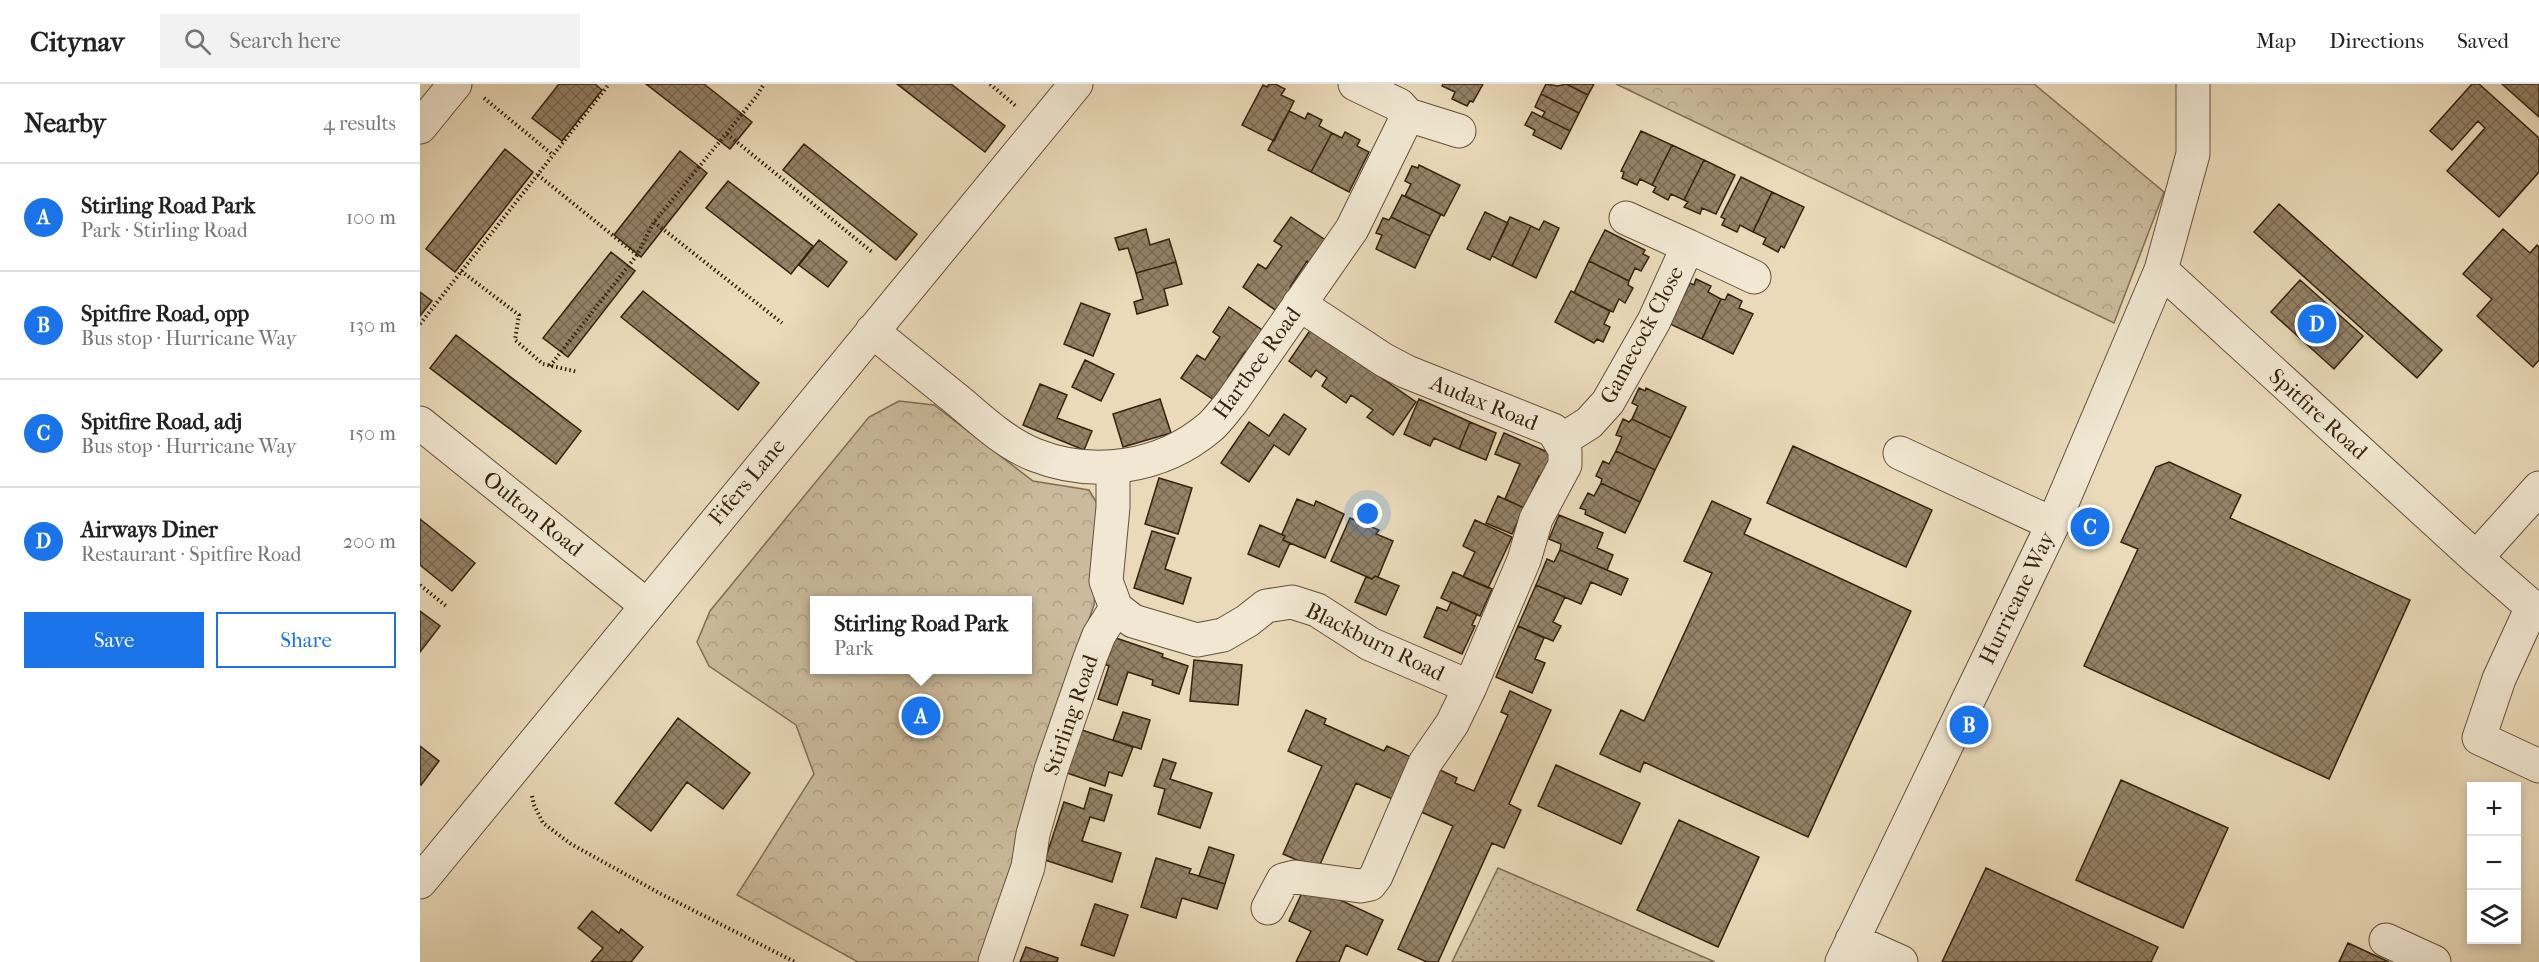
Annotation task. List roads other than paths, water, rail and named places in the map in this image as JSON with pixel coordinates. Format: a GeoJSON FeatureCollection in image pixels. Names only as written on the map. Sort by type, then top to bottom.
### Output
{"type":"FeatureCollection","features":[{"type":"Feature","properties":{"kind":"street","name":"Fifers Lane"},"geometry":{"type":"LineString","coordinates":[[420,882],[1076,84]]}},
{"type":"Feature","properties":{"kind":"street"},"geometry":{"type":"LineString","coordinates":[[1355,84],[1399,105],[1408,115],[1459,131]]}},
{"type":"Feature","properties":{"kind":"street","name":"Hurricane Way"},"geometry":{"type":"LineString","coordinates":[[1847,951],[2053,524],[2161,270],[2193,154],[2193,84]]}},
{"type":"Feature","properties":{"kind":"street"},"geometry":{"type":"LineString","coordinates":[[420,127],[465,88]]}},
{"type":"Feature","properties":{"kind":"street","name":"Hartbee Road"},"geometry":{"type":"LineString","coordinates":[[872,332],[1002,437],[1034,455],[1082,468],[1113,468],[1146,461],[1186,444],[1211,426],[1231,403],[1352,229],[1408,115]]}},
{"type":"Feature","properties":{"kind":"street","name":"Gamecock Close"},"geometry":{"type":"LineString","coordinates":[[1626,218],[1754,277]]}},
{"type":"Feature","properties":{"kind":"street","name":"Gamecock Close"},"geometry":{"type":"LineString","coordinates":[[1562,440],[1589,423],[1608,402],[1654,321],[1688,246]]}},
{"type":"Feature","properties":{"kind":"street","name":"Spitfire Road"},"geometry":{"type":"LineString","coordinates":[[2161,270],[2536,610]]}},
{"type":"Feature","properties":{"kind":"street","name":"Audax Road"},"geometry":{"type":"LineString","coordinates":[[1268,908],[1283,880],[1295,877],[1360,886],[1370,884],[1376,876],[1425,763],[1452,724],[1470,687],[1524,560],[1536,519],[1565,465],[1562,440],[1553,430],[1407,372],[1384,360],[1299,304]]}},
{"type":"Feature","properties":{"kind":"street","name":"Oulton Road"},"geometry":{"type":"LineString","coordinates":[[420,423],[646,605]]}},
{"type":"Feature","properties":{"kind":"street"},"geometry":{"type":"LineString","coordinates":[[1900,453],[2053,524]]}},
{"type":"Feature","properties":{"kind":"street"},"geometry":{"type":"LineString","coordinates":[[1113,468],[1106,581],[1116,608]]}},
{"type":"Feature","properties":{"kind":"street"},"geometry":{"type":"LineString","coordinates":[[2476,558],[2539,488]]}},
{"type":"Feature","properties":{"kind":"street","name":"Blackburn Road"},"geometry":{"type":"LineString","coordinates":[[1116,608],[1133,621],[1197,640],[1223,635],[1247,621],[1266,606],[1292,602],[1317,610],[1370,644],[1470,687]]}},
{"type":"Feature","properties":{"kind":"street","name":"Stirling Road"},"geometry":{"type":"LineString","coordinates":[[995,962],[1028,867],[1033,834],[1051,770],[1099,635],[1116,608]]}},
{"type":"Feature","properties":{"kind":"street"},"geometry":{"type":"LineString","coordinates":[[2536,610],[2499,679],[2479,738],[2539,766]]}},
{"type":"Feature","properties":{"kind":"street"},"geometry":{"type":"LineString","coordinates":[[2386,940],[2434,962]]}},
{"type":"Feature","properties":{"kind":"street"},"geometry":{"type":"LineString","coordinates":[[1847,951],[1901,962]]}},
{"type":"Feature","properties":{"kind":"place","name":"Airways Diner"},"geometry":{"type":"Point","coordinates":[2317,324]}},
{"type":"Feature","properties":{"kind":"place","name":"Spitfire Road, adj"},"geometry":{"type":"Point","coordinates":[2090,527]}},
{"type":"Feature","properties":{"kind":"place","name":"Stirling Road Park"},"geometry":{"type":"Point","coordinates":[921,716]}},
{"type":"Feature","properties":{"kind":"place","name":"Spitfire Road, opp"},"geometry":{"type":"Point","coordinates":[1969,725]}}]}
